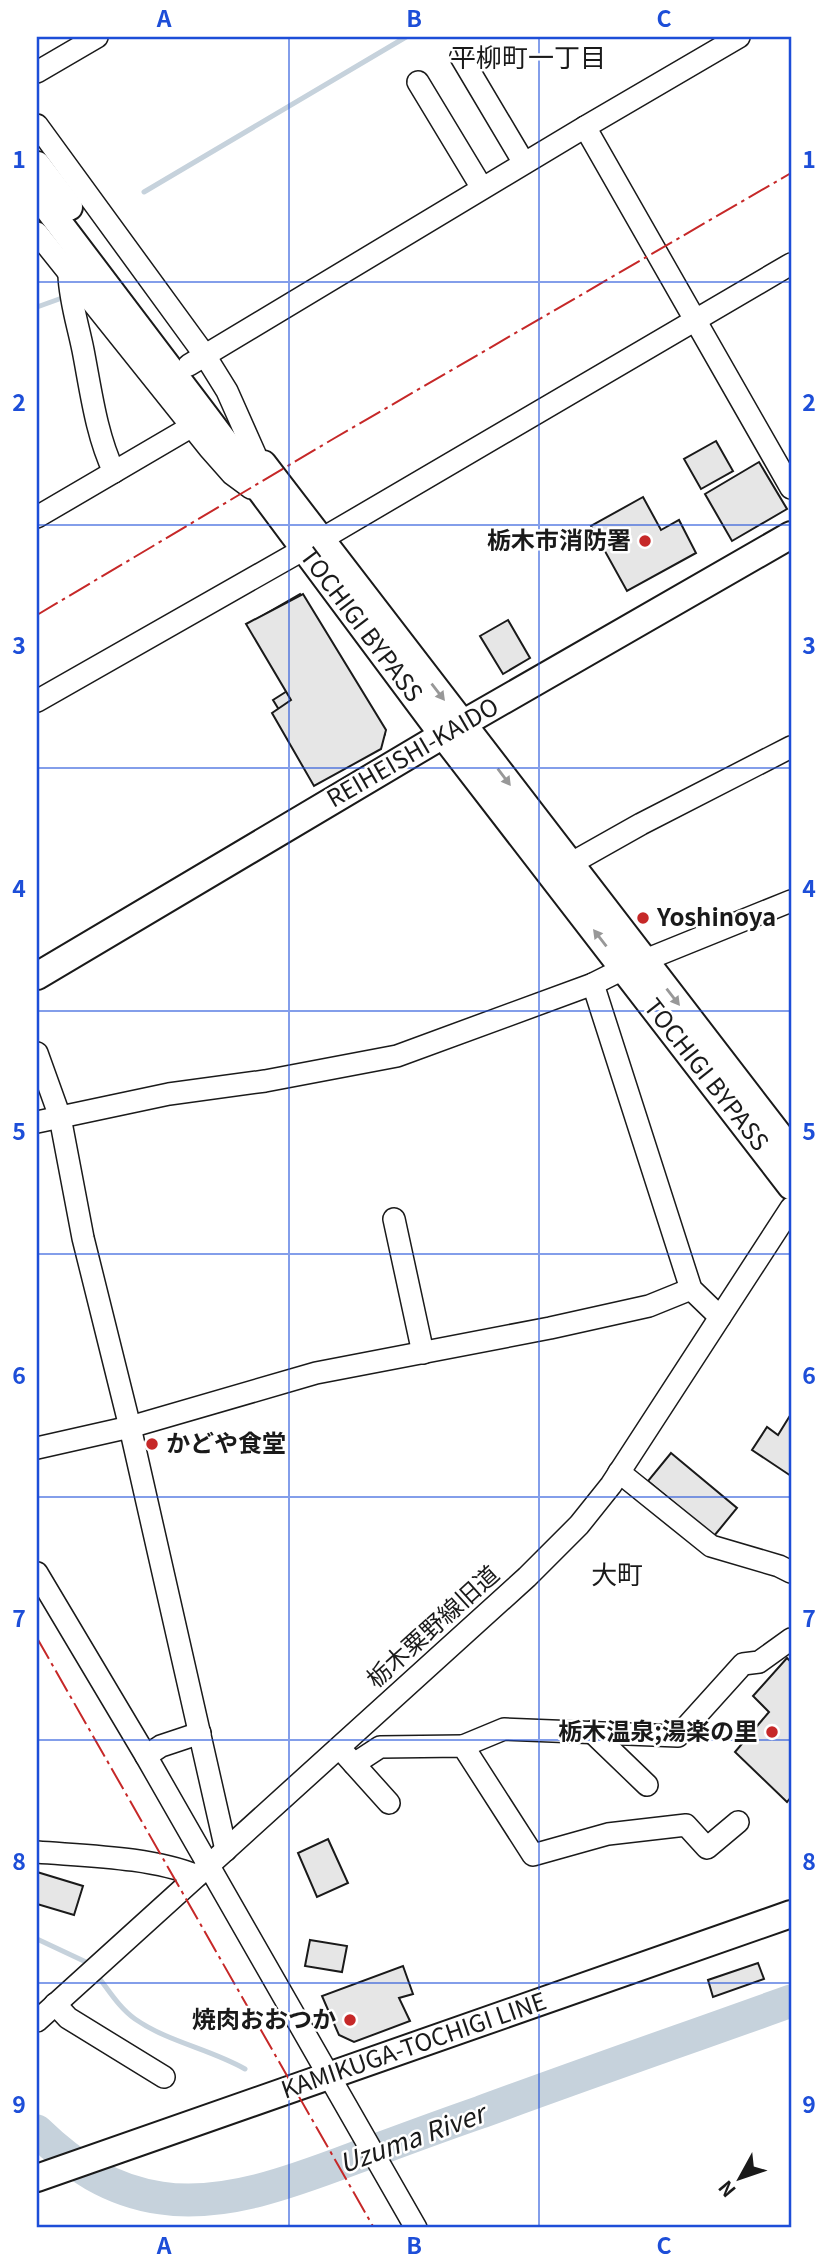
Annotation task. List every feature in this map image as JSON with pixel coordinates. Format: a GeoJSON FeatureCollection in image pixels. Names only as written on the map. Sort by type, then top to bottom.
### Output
{"type":"FeatureCollection","features":[{"type":"Feature","properties":{"kind":"main road","name":"TOCHIGI BYPASS"},"geometry":{"type":"LineString","coordinates":[[37,165],[196,359],[312,544],[634,964],[791,1186]]}},
{"type":"Feature","properties":{"kind":"main road","name":"TOCHIGI BYPASS"},"geometry":{"type":"LineString","coordinates":[[37,194],[199,422],[268,501],[312,544]]}},
{"type":"Feature","properties":{"kind":"main road","name":"REIHEISHI-KAIDO"},"geometry":{"type":"LineString","coordinates":[[37,976],[453,729],[791,535]]}},
{"type":"Feature","properties":{"kind":"main road","name":"TOCHIGI BYPASS"},"geometry":{"type":"LineString","coordinates":[[453,729],[570,864],[634,964],[791,1151]]}},
{"type":"Feature","properties":{"kind":"main road","name":"KAMIKUGA-TOCHIGI LINE"},"geometry":{"type":"LineString","coordinates":[[39,2177],[791,1914]]}},
{"type":"Feature","properties":{"kind":"street"},"geometry":{"type":"LineString","coordinates":[[37,72],[97,37]]}},
{"type":"Feature","properties":{"kind":"street"},"geometry":{"type":"LineString","coordinates":[[37,125],[149,279],[196,359],[739,37]]}},
{"type":"Feature","properties":{"kind":"street"},"geometry":{"type":"LineString","coordinates":[[461,57],[524,163]]}},
{"type":"Feature","properties":{"kind":"street"},"geometry":{"type":"LineString","coordinates":[[418,82],[482,188]]}},
{"type":"Feature","properties":{"kind":"street"},"geometry":{"type":"LineString","coordinates":[[584,127],[791,488]]}},
{"type":"Feature","properties":{"kind":"street"},"geometry":{"type":"LineString","coordinates":[[37,233],[69,275],[199,422],[37,517]]}},
{"type":"Feature","properties":{"kind":"street"},"geometry":{"type":"LineString","coordinates":[[37,701],[791,264]]}},
{"type":"Feature","properties":{"kind":"street"},"geometry":{"type":"LineString","coordinates":[[69,275],[70,297],[99,434],[114,472]]}},
{"type":"Feature","properties":{"kind":"street"},"geometry":{"type":"LineString","coordinates":[[570,864],[641,824],[791,747]]}},
{"type":"Feature","properties":{"kind":"street"},"geometry":{"type":"LineString","coordinates":[[37,1122],[169,1094],[265,1081],[397,1056],[593,984],[634,964],[791,901]]}},
{"type":"Feature","properties":{"kind":"street"},"geometry":{"type":"LineString","coordinates":[[593,984],[691,1289],[720,1317]]}},
{"type":"Feature","properties":{"kind":"street"},"geometry":{"type":"LineString","coordinates":[[37,1053],[60,1117],[83,1238],[130,1427],[226,1850]]}},
{"type":"Feature","properties":{"kind":"street","name":"栃木粟野線旧道"},"geometry":{"type":"LineString","coordinates":[[37,2021],[527,1577],[579,1525],[619,1472],[791,1208]]}},
{"type":"Feature","properties":{"kind":"street"},"geometry":{"type":"LineString","coordinates":[[394,1219],[423,1353]]}},
{"type":"Feature","properties":{"kind":"street"},"geometry":{"type":"LineString","coordinates":[[37,1448],[130,1427],[316,1373],[649,1306],[691,1289]]}},
{"type":"Feature","properties":{"kind":"street"},"geometry":{"type":"LineString","coordinates":[[619,1472],[711,1546],[791,1572]]}},
{"type":"Feature","properties":{"kind":"street"},"geometry":{"type":"LineString","coordinates":[[37,1573],[146,1756],[203,1871],[328,2076],[416,2228]]}},
{"type":"Feature","properties":{"kind":"street"},"geometry":{"type":"LineString","coordinates":[[355,1765],[380,1747],[463,1746],[504,1729],[678,1736],[743,1664],[759,1662],[791,1639]]}},
{"type":"Feature","properties":{"kind":"street"},"geometry":{"type":"LineString","coordinates":[[592,1732],[646,1785]]}},
{"type":"Feature","properties":{"kind":"street"},"geometry":{"type":"LineString","coordinates":[[146,1756],[161,1746],[200,1733]]}},
{"type":"Feature","properties":{"kind":"street"},"geometry":{"type":"LineString","coordinates":[[463,1746],[533,1854],[608,1834],[686,1825],[706,1848],[738,1822]]}},
{"type":"Feature","properties":{"kind":"street"},"geometry":{"type":"LineString","coordinates":[[339,1748],[389,1803]]}},
{"type":"Feature","properties":{"kind":"street"},"geometry":{"type":"LineString","coordinates":[[37,1852],[154,1863],[203,1871]]}},
{"type":"Feature","properties":{"kind":"street"},"geometry":{"type":"LineString","coordinates":[[55,2004],[68,2018],[164,2077]]}},
{"type":"Feature","properties":{"kind":"building"},"geometry":{"type":"Polygon","coordinates":[[[716,441],[733,471],[701,489],[684,459],[716,441]]]}},
{"type":"Feature","properties":{"kind":"building"},"geometry":{"type":"Polygon","coordinates":[[[759,462],[787,509],[732,541],[705,494],[759,462]]]}},
{"type":"Feature","properties":{"kind":"building","name":"栃木市消防署"},"geometry":{"type":"Polygon","coordinates":[[[643,497],[661,530],[679,520],[696,553],[627,591],[591,526],[643,497]]]}},
{"type":"Feature","properties":{"kind":"building"},"geometry":{"type":"Polygon","coordinates":[[[300,594],[385,734],[379,745],[321,778],[273,700],[295,686],[255,620],[300,594]]]}},
{"type":"Feature","properties":{"kind":"building"},"geometry":{"type":"Polygon","coordinates":[[[303,594],[386,730],[381,749],[314,786],[272,713],[291,700],[246,624],[303,594]]]}},
{"type":"Feature","properties":{"kind":"building"},"geometry":{"type":"Polygon","coordinates":[[[508,620],[530,658],[503,674],[480,636],[508,620]]]}},
{"type":"Feature","properties":{"kind":"building"},"geometry":{"type":"Polygon","coordinates":[[[791,1414],[791,1476],[752,1450],[767,1427],[778,1435],[791,1414]]]}},
{"type":"Feature","properties":{"kind":"building"},"geometry":{"type":"Polygon","coordinates":[[[671,1453],[737,1508],[714,1536],[648,1481],[671,1453]]]}},
{"type":"Feature","properties":{"kind":"building","name":"栃木温泉;湯楽の里"},"geometry":{"type":"Polygon","coordinates":[[[787,1658],[791,1662],[791,1797],[787,1802],[735,1752],[769,1712],[753,1696],[787,1658]]]}},
{"type":"Feature","properties":{"kind":"building"},"geometry":{"type":"Polygon","coordinates":[[[328,1839],[348,1883],[317,1897],[298,1853],[328,1839]]]}},
{"type":"Feature","properties":{"kind":"building"},"geometry":{"type":"Polygon","coordinates":[[[37,1872],[83,1886],[74,1915],[37,1904],[37,1872]]]}},
{"type":"Feature","properties":{"kind":"building"},"geometry":{"type":"Polygon","coordinates":[[[310,1940],[347,1946],[342,1972],[305,1966],[310,1940]]]}},
{"type":"Feature","properties":{"kind":"building"},"geometry":{"type":"Polygon","coordinates":[[[758,1963],[764,1979],[713,1997],[708,1980],[758,1963]]]}},
{"type":"Feature","properties":{"kind":"building"},"geometry":{"type":"Polygon","coordinates":[[[403,1966],[413,1994],[399,1998],[410,2021],[354,2042],[339,2035],[322,1996],[403,1966]]]}},
{"type":"Feature","properties":{"kind":"waterway"},"geometry":{"type":"LineString","coordinates":[[144,192],[406,37]]}},
{"type":"Feature","properties":{"kind":"waterway"},"geometry":{"type":"LineString","coordinates":[[37,307],[62,298]]}},
{"type":"Feature","properties":{"kind":"waterway"},"geometry":{"type":"LineString","coordinates":[[37,1939],[90,1966]]}},
{"type":"Feature","properties":{"kind":"waterway"},"geometry":{"type":"LineString","coordinates":[[96,1974],[119,2004],[135,2019],[161,2034],[245,2069]]}},
{"type":"Feature","properties":{"kind":"waterway","name":"Uzuma River"},"geometry":{"type":"LineString","coordinates":[[37,2131],[64,2155],[109,2183],[143,2195],[161,2198],[215,2199],[298,2179],[791,2001]]}},
{"type":"Feature","properties":{"kind":"power"},"geometry":{"type":"LineString","coordinates":[[37,615],[333,439],[791,173]]}},
{"type":"Feature","properties":{"kind":"power"},"geometry":{"type":"LineString","coordinates":[[37,1638],[374,2228]]}},
{"type":"Feature","properties":{"kind":"place","name":"栃木市消防署"},"geometry":{"type":"Point","coordinates":[645,541]}},
{"type":"Feature","properties":{"kind":"place","name":"Yoshinoya"},"geometry":{"type":"Point","coordinates":[643,918]}},
{"type":"Feature","properties":{"kind":"place","name":"かどや食堂"},"geometry":{"type":"Point","coordinates":[152,1444]}},
{"type":"Feature","properties":{"kind":"place","name":"栃木温泉;湯楽の里"},"geometry":{"type":"Point","coordinates":[772,1732]}},
{"type":"Feature","properties":{"kind":"place","name":"焼肉おおつか"},"geometry":{"type":"Point","coordinates":[350,2020]}},
{"type":"Feature","properties":{"kind":"district","name":"平柳町一丁目"},"geometry":{"type":"Point","coordinates":[528,58]}},
{"type":"Feature","properties":{"kind":"district","name":"大町"},"geometry":{"type":"Point","coordinates":[617,1575]}}]}
